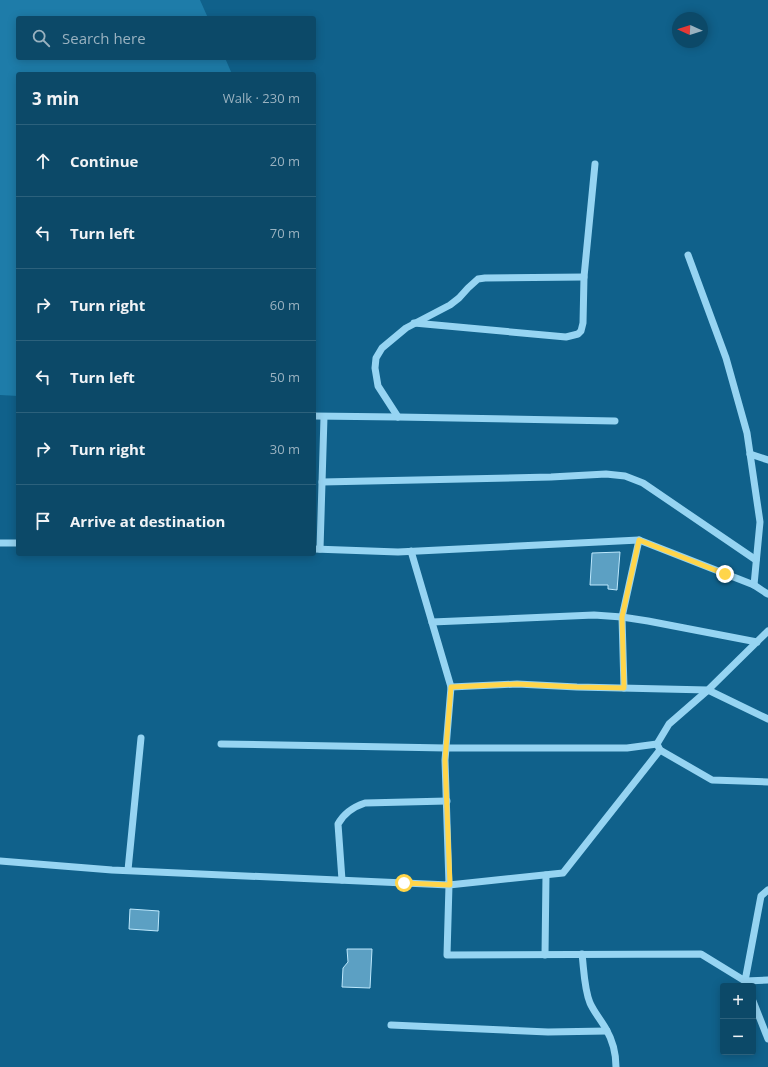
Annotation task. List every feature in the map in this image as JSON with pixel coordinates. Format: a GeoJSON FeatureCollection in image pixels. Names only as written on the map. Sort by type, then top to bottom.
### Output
{"type":"FeatureCollection","features":[{"type":"Feature","properties":{"kind":"street"},"geometry":{"type":"LineString","coordinates":[[414,323],[566,337],[578,334],[584,323],[584,277],[595,164]]}},
{"type":"Feature","properties":{"kind":"street"},"geometry":{"type":"LineString","coordinates":[[688,255],[726,358],[747,433],[760,522],[754,585]]}},
{"type":"Feature","properties":{"kind":"street"},"geometry":{"type":"LineString","coordinates":[[398,417],[378,386],[375,368],[376,358],[382,348],[406,328],[450,305],[478,279],[584,277]]}},
{"type":"Feature","properties":{"kind":"street"},"geometry":{"type":"LineString","coordinates":[[316,416],[615,421]]}},
{"type":"Feature","properties":{"kind":"street"},"geometry":{"type":"LineString","coordinates":[[324,417],[322,482],[317,549],[398,552],[639,540],[754,585],[768,594]]}},
{"type":"Feature","properties":{"kind":"street"},"geometry":{"type":"LineString","coordinates":[[750,454],[768,460]]}},
{"type":"Feature","properties":{"kind":"street"},"geometry":{"type":"LineString","coordinates":[[322,482],[551,477],[606,474],[625,476],[643,483],[756,560]]}},
{"type":"Feature","properties":{"kind":"street"},"geometry":{"type":"LineString","coordinates":[[624,688],[622,617],[639,540]]}},
{"type":"Feature","properties":{"kind":"street"},"geometry":{"type":"LineString","coordinates":[[0,543],[16,543]]}},
{"type":"Feature","properties":{"kind":"street"},"geometry":{"type":"LineString","coordinates":[[411,551],[451,687],[445,760],[450,885],[447,955],[701,954],[744,983]]}},
{"type":"Feature","properties":{"kind":"street"},"geometry":{"type":"LineString","coordinates":[[432,622],[586,616],[622,617],[648,620],[757,642]]}},
{"type":"Feature","properties":{"kind":"street"},"geometry":{"type":"LineString","coordinates":[[0,861],[128,870],[450,885],[563,873],[658,747],[669,724],[708,690],[768,631]]}},
{"type":"Feature","properties":{"kind":"street"},"geometry":{"type":"LineString","coordinates":[[451,687],[517,684],[708,690],[768,720]]}},
{"type":"Feature","properties":{"kind":"street"},"geometry":{"type":"LineString","coordinates":[[128,870],[141,738]]}},
{"type":"Feature","properties":{"kind":"street"},"geometry":{"type":"LineString","coordinates":[[220,744],[446,748],[658,747],[712,780],[768,782]]}},
{"type":"Feature","properties":{"kind":"street"},"geometry":{"type":"LineString","coordinates":[[342,880],[338,824],[341,818],[348,812],[365,803],[446,801]]}},
{"type":"Feature","properties":{"kind":"street"},"geometry":{"type":"LineString","coordinates":[[545,955],[546,875]]}},
{"type":"Feature","properties":{"kind":"street"},"geometry":{"type":"LineString","coordinates":[[746,983],[761,896],[768,890]]}},
{"type":"Feature","properties":{"kind":"street"},"geometry":{"type":"LineString","coordinates":[[582,954],[586,991],[593,1009],[607,1031],[614,1046],[616,1067]]}},
{"type":"Feature","properties":{"kind":"street"},"geometry":{"type":"LineString","coordinates":[[752,983],[768,980]]}},
{"type":"Feature","properties":{"kind":"street"},"geometry":{"type":"LineString","coordinates":[[756,1009],[768,1039]]}},
{"type":"Feature","properties":{"kind":"street"},"geometry":{"type":"LineString","coordinates":[[391,1025],[548,1032],[607,1031]]}},
{"type":"Feature","properties":{"kind":"shaded area"},"geometry":{"type":"Polygon","coordinates":[[[0,0],[200,0],[207,16],[16,16],[16,60],[226,60],[231,72],[16,72],[16,396],[0,395],[0,0]]]}},
{"type":"Feature","properties":{"kind":"building"},"geometry":{"type":"Polygon","coordinates":[[[620,552],[617,590],[608,589],[608,585],[590,585],[592,553],[620,552]]]}},
{"type":"Feature","properties":{"kind":"building"},"geometry":{"type":"Polygon","coordinates":[[[130,909],[159,911],[158,931],[129,929],[130,909]]]}},
{"type":"Feature","properties":{"kind":"building"},"geometry":{"type":"Polygon","coordinates":[[[347,949],[372,949],[370,988],[342,987],[343,968],[348,962],[347,949]]]}},
{"type":"Feature","properties":{"kind":"route"},"geometry":{"type":"LineString","coordinates":[[404,883],[450,885],[445,760],[451,687],[517,684],[624,688],[622,617],[639,540],[725,574]]}}]}
